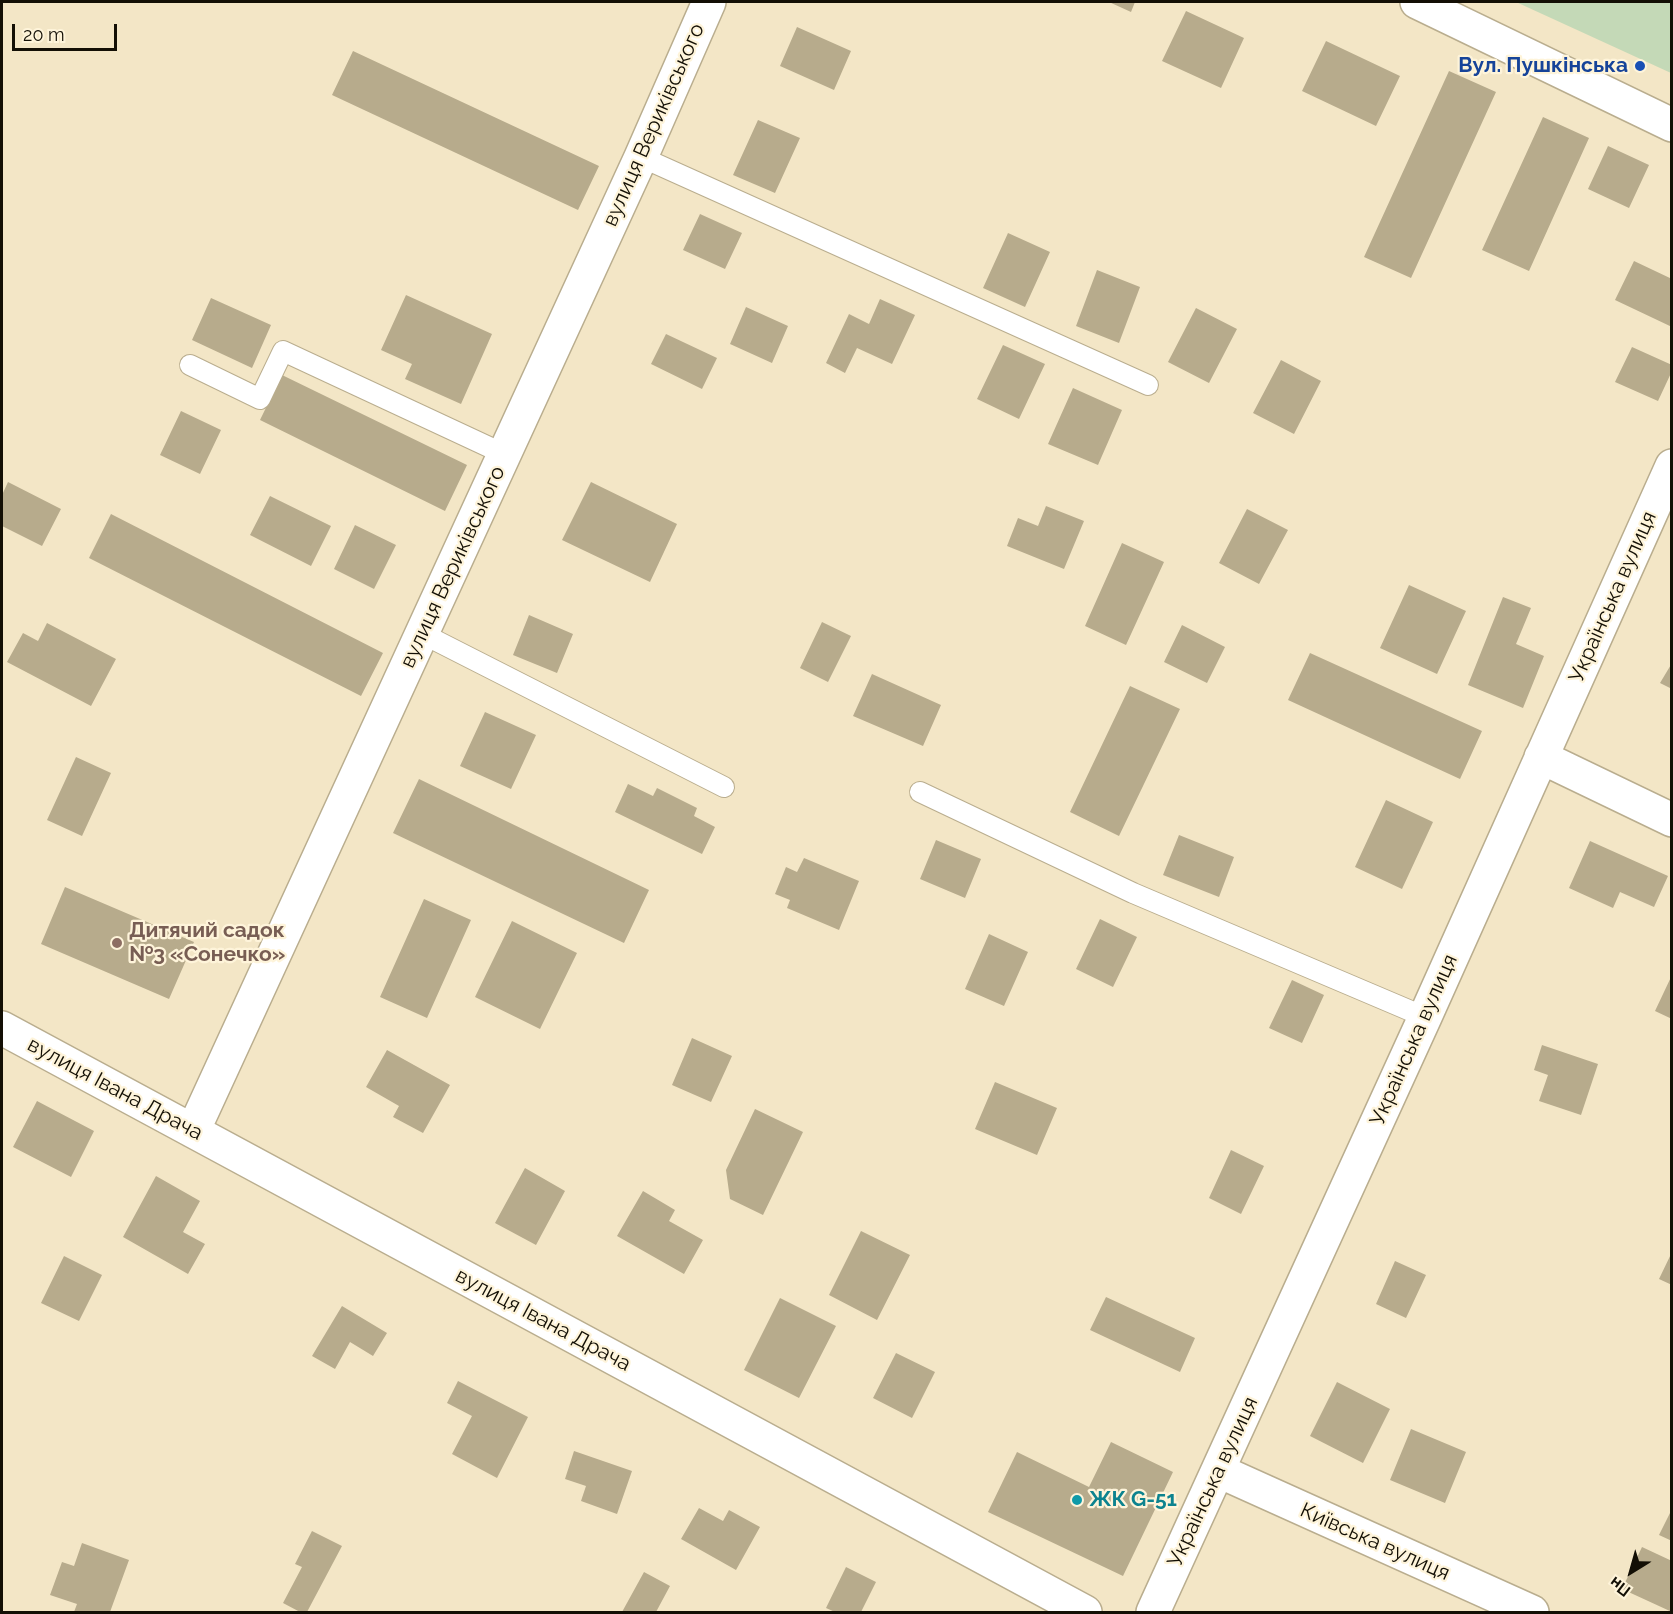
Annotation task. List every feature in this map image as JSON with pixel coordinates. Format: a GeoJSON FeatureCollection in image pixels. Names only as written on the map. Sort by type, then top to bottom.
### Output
{"type":"FeatureCollection","features":[{"type":"Feature","properties":{"kind":"street","name":"вулиця Вериківського"},"geometry":{"type":"LineString","coordinates":[[193,1131],[423,634],[709,2]]}},
{"type":"Feature","properties":{"kind":"street"},"geometry":{"type":"LineString","coordinates":[[1417,2],[1671,125]]}},
{"type":"Feature","properties":{"kind":"street","name":"Українська вулиця"},"geometry":{"type":"LineString","coordinates":[[1153,1612],[1425,1017],[1671,466]]}},
{"type":"Feature","properties":{"kind":"street"},"geometry":{"type":"LineString","coordinates":[[1541,757],[1671,820]]}},
{"type":"Feature","properties":{"kind":"street","name":"вулиця Івана Драча"},"geometry":{"type":"LineString","coordinates":[[2,1028],[1084,1612]]}},
{"type":"Feature","properties":{"kind":"street","name":"Київська вулиця"},"geometry":{"type":"LineString","coordinates":[[1219,1471],[1532,1612]]}},
{"type":"Feature","properties":{"kind":"lane"},"geometry":{"type":"LineString","coordinates":[[640,157],[1148,385]]}},
{"type":"Feature","properties":{"kind":"lane"},"geometry":{"type":"LineString","coordinates":[[190,366],[260,399],[283,351],[504,454]]}},
{"type":"Feature","properties":{"kind":"lane"},"geometry":{"type":"LineString","coordinates":[[423,634],[724,788]]}},
{"type":"Feature","properties":{"kind":"lane"},"geometry":{"type":"LineString","coordinates":[[920,792],[1133,893],[1425,1017]]}},
{"type":"Feature","properties":{"kind":"green space"},"geometry":{"type":"Polygon","coordinates":[[[1516,2],[1671,2],[1671,73],[1516,2]]]}},
{"type":"Feature","properties":{"kind":"building"},"geometry":{"type":"Polygon","coordinates":[[[1109,2],[1135,2],[1131,12],[1109,2]]]}},
{"type":"Feature","properties":{"kind":"building"},"geometry":{"type":"Polygon","coordinates":[[[1186,11],[1244,38],[1221,88],[1162,61],[1186,11]]]}},
{"type":"Feature","properties":{"kind":"building"},"geometry":{"type":"Polygon","coordinates":[[[797,27],[851,51],[834,90],[780,66],[797,27]]]}},
{"type":"Feature","properties":{"kind":"building"},"geometry":{"type":"Polygon","coordinates":[[[1326,41],[1400,76],[1376,126],[1302,91],[1326,41]]]}},
{"type":"Feature","properties":{"kind":"building"},"geometry":{"type":"Polygon","coordinates":[[[353,51],[599,166],[578,210],[332,95],[353,51]]]}},
{"type":"Feature","properties":{"kind":"building"},"geometry":{"type":"Polygon","coordinates":[[[1449,71],[1496,92],[1411,278],[1364,257],[1449,71]]]}},
{"type":"Feature","properties":{"kind":"building"},"geometry":{"type":"Polygon","coordinates":[[[1543,117],[1589,138],[1529,271],[1482,250],[1543,117]]]}},
{"type":"Feature","properties":{"kind":"building"},"geometry":{"type":"Polygon","coordinates":[[[758,120],[800,138],[775,193],[733,175],[758,120]]]}},
{"type":"Feature","properties":{"kind":"building"},"geometry":{"type":"Polygon","coordinates":[[[1608,146],[1649,165],[1629,208],[1588,189],[1608,146]]]}},
{"type":"Feature","properties":{"kind":"building"},"geometry":{"type":"Polygon","coordinates":[[[700,214],[742,233],[725,269],[683,250],[700,214]]]}},
{"type":"Feature","properties":{"kind":"building"},"geometry":{"type":"Polygon","coordinates":[[[1008,233],[1050,252],[1025,307],[983,288],[1008,233]]]}},
{"type":"Feature","properties":{"kind":"building"},"geometry":{"type":"Polygon","coordinates":[[[1634,261],[1672,279],[1672,327],[1615,300],[1634,261]]]}},
{"type":"Feature","properties":{"kind":"building"},"geometry":{"type":"Polygon","coordinates":[[[1097,270],[1140,287],[1119,343],[1076,326],[1097,270]]]}},
{"type":"Feature","properties":{"kind":"building"},"geometry":{"type":"Polygon","coordinates":[[[406,295],[492,334],[461,404],[405,379],[412,364],[381,350],[406,295]]]}},
{"type":"Feature","properties":{"kind":"building"},"geometry":{"type":"Polygon","coordinates":[[[211,298],[271,325],[252,368],[192,340],[211,298]]]}},
{"type":"Feature","properties":{"kind":"building"},"geometry":{"type":"Polygon","coordinates":[[[880,299],[915,315],[892,364],[857,348],[845,373],[826,363],[849,314],[869,324],[880,299]]]}},
{"type":"Feature","properties":{"kind":"building"},"geometry":{"type":"Polygon","coordinates":[[[746,307],[788,326],[772,363],[730,344],[746,307]]]}},
{"type":"Feature","properties":{"kind":"building"},"geometry":{"type":"Polygon","coordinates":[[[1196,308],[1237,329],[1209,383],[1168,362],[1196,308]]]}},
{"type":"Feature","properties":{"kind":"building"},"geometry":{"type":"Polygon","coordinates":[[[666,334],[717,358],[702,389],[651,364],[666,334]]]}},
{"type":"Feature","properties":{"kind":"building"},"geometry":{"type":"Polygon","coordinates":[[[1003,345],[1045,364],[1019,419],[977,399],[1003,345]]]}},
{"type":"Feature","properties":{"kind":"building"},"geometry":{"type":"Polygon","coordinates":[[[1632,347],[1672,365],[1672,371],[1658,401],[1615,382],[1632,347]]]}},
{"type":"Feature","properties":{"kind":"building"},"geometry":{"type":"Polygon","coordinates":[[[1281,360],[1321,381],[1294,434],[1253,413],[1281,360]]]}},
{"type":"Feature","properties":{"kind":"building"},"geometry":{"type":"Polygon","coordinates":[[[282,375],[467,465],[445,511],[260,420],[282,375]]]}},
{"type":"Feature","properties":{"kind":"building"},"geometry":{"type":"Polygon","coordinates":[[[1073,388],[1122,410],[1098,465],[1048,444],[1073,388]]]}},
{"type":"Feature","properties":{"kind":"building"},"geometry":{"type":"Polygon","coordinates":[[[181,411],[221,430],[200,474],[160,455],[181,411]]]}},
{"type":"Feature","properties":{"kind":"building"},"geometry":{"type":"Polygon","coordinates":[[[8,482],[61,509],[42,546],[2,526],[2,495],[8,482]]]}},
{"type":"Feature","properties":{"kind":"building"},"geometry":{"type":"Polygon","coordinates":[[[591,482],[677,524],[650,582],[562,540],[591,482]]]}},
{"type":"Feature","properties":{"kind":"building"},"geometry":{"type":"Polygon","coordinates":[[[270,496],[331,526],[311,566],[250,535],[270,496]]]}},
{"type":"Feature","properties":{"kind":"building"},"geometry":{"type":"Polygon","coordinates":[[[1046,506],[1084,521],[1064,569],[1007,546],[1018,518],[1038,526],[1046,506]]]}},
{"type":"Feature","properties":{"kind":"building"},"geometry":{"type":"Polygon","coordinates":[[[1247,509],[1288,530],[1259,584],[1219,563],[1247,509]]]}},
{"type":"Feature","properties":{"kind":"building"},"geometry":{"type":"Polygon","coordinates":[[[111,514],[383,653],[361,696],[89,558],[111,514]]]}},
{"type":"Feature","properties":{"kind":"building"},"geometry":{"type":"Polygon","coordinates":[[[355,525],[396,545],[374,589],[334,569],[355,525]]]}},
{"type":"Feature","properties":{"kind":"building"},"geometry":{"type":"Polygon","coordinates":[[[1122,543],[1164,562],[1126,645],[1085,626],[1122,543]]]}},
{"type":"Feature","properties":{"kind":"building"},"geometry":{"type":"Polygon","coordinates":[[[1409,585],[1466,611],[1437,674],[1380,648],[1409,585]]]}},
{"type":"Feature","properties":{"kind":"building"},"geometry":{"type":"Polygon","coordinates":[[[1503,597],[1531,608],[1516,644],[1544,656],[1523,708],[1468,685],[1503,597]]]}},
{"type":"Feature","properties":{"kind":"building"},"geometry":{"type":"Polygon","coordinates":[[[529,615],[573,634],[557,673],[513,655],[529,615]]]}},
{"type":"Feature","properties":{"kind":"building"},"geometry":{"type":"Polygon","coordinates":[[[822,622],[851,636],[828,682],[800,668],[822,622]]]}},
{"type":"Feature","properties":{"kind":"building"},"geometry":{"type":"Polygon","coordinates":[[[47,623],[116,659],[91,706],[7,662],[23,633],[38,641],[47,623]]]}},
{"type":"Feature","properties":{"kind":"building"},"geometry":{"type":"Polygon","coordinates":[[[1182,625],[1225,647],[1207,683],[1164,662],[1182,625]]]}},
{"type":"Feature","properties":{"kind":"building"},"geometry":{"type":"Polygon","coordinates":[[[1310,653],[1482,731],[1460,779],[1288,700],[1310,653]]]}},
{"type":"Feature","properties":{"kind":"building"},"geometry":{"type":"Polygon","coordinates":[[[1672,663],[1672,689],[1660,683],[1672,663]]]}},
{"type":"Feature","properties":{"kind":"building"},"geometry":{"type":"Polygon","coordinates":[[[872,674],[941,705],[923,746],[853,716],[872,674]]]}},
{"type":"Feature","properties":{"kind":"building"},"geometry":{"type":"Polygon","coordinates":[[[1130,686],[1180,709],[1119,836],[1070,812],[1130,686]]]}},
{"type":"Feature","properties":{"kind":"building"},"geometry":{"type":"Polygon","coordinates":[[[485,712],[536,735],[511,789],[460,766],[485,712]]]}},
{"type":"Feature","properties":{"kind":"building"},"geometry":{"type":"Polygon","coordinates":[[[76,757],[111,773],[82,836],[47,820],[76,757]]]}},
{"type":"Feature","properties":{"kind":"building"},"geometry":{"type":"Polygon","coordinates":[[[419,779],[649,890],[624,943],[393,833],[419,779]]]}},
{"type":"Feature","properties":{"kind":"building"},"geometry":{"type":"Polygon","coordinates":[[[628,784],[653,796],[657,788],[697,808],[694,816],[715,827],[702,854],[615,812],[628,784]]]}},
{"type":"Feature","properties":{"kind":"building"},"geometry":{"type":"Polygon","coordinates":[[[1386,800],[1433,822],[1402,889],[1355,867],[1386,800]]]}},
{"type":"Feature","properties":{"kind":"building"},"geometry":{"type":"Polygon","coordinates":[[[1179,835],[1234,857],[1219,897],[1163,875],[1179,835]]]}},
{"type":"Feature","properties":{"kind":"building"},"geometry":{"type":"Polygon","coordinates":[[[936,840],[981,859],[965,898],[920,879],[936,840]]]}},
{"type":"Feature","properties":{"kind":"building"},"geometry":{"type":"Polygon","coordinates":[[[1590,841],[1668,876],[1654,907],[1620,892],[1613,908],[1569,888],[1590,841]]]}},
{"type":"Feature","properties":{"kind":"building"},"geometry":{"type":"Polygon","coordinates":[[[804,858],[859,881],[839,930],[787,908],[790,900],[775,894],[786,867],[797,872],[804,858]]]}},
{"type":"Feature","properties":{"kind":"building","name":"Дитячий садок №3 «Сонечко»"},"geometry":{"type":"Polygon","coordinates":[[[65,887],[194,942],[169,999],[41,944],[65,887]]]}},
{"type":"Feature","properties":{"kind":"building"},"geometry":{"type":"Polygon","coordinates":[[[424,899],[471,920],[427,1018],[380,997],[424,899]]]}},
{"type":"Feature","properties":{"kind":"building"},"geometry":{"type":"Polygon","coordinates":[[[1100,919],[1137,937],[1113,987],[1076,969],[1100,919]]]}},
{"type":"Feature","properties":{"kind":"building"},"geometry":{"type":"Polygon","coordinates":[[[512,921],[577,953],[540,1029],[475,997],[512,921]]]}},
{"type":"Feature","properties":{"kind":"building"},"geometry":{"type":"Polygon","coordinates":[[[989,934],[1028,952],[1004,1006],[965,989],[989,934]]]}},
{"type":"Feature","properties":{"kind":"building"},"geometry":{"type":"Polygon","coordinates":[[[1672,975],[1672,1019],[1655,1011],[1672,975]]]}},
{"type":"Feature","properties":{"kind":"building"},"geometry":{"type":"Polygon","coordinates":[[[1292,980],[1324,995],[1302,1043],[1269,1028],[1292,980]]]}},
{"type":"Feature","properties":{"kind":"building"},"geometry":{"type":"Polygon","coordinates":[[[692,1038],[732,1056],[711,1102],[672,1085],[692,1038]]]}},
{"type":"Feature","properties":{"kind":"building"},"geometry":{"type":"Polygon","coordinates":[[[1542,1045],[1598,1064],[1581,1115],[1539,1101],[1548,1075],[1534,1070],[1542,1045]]]}},
{"type":"Feature","properties":{"kind":"building"},"geometry":{"type":"Polygon","coordinates":[[[387,1050],[450,1085],[423,1133],[393,1117],[399,1106],[366,1087],[387,1050]]]}},
{"type":"Feature","properties":{"kind":"building"},"geometry":{"type":"Polygon","coordinates":[[[995,1082],[1057,1108],[1037,1155],[975,1129],[995,1082]]]}},
{"type":"Feature","properties":{"kind":"building"},"geometry":{"type":"Polygon","coordinates":[[[37,1101],[94,1131],[71,1177],[13,1147],[37,1101]]]}},
{"type":"Feature","properties":{"kind":"building"},"geometry":{"type":"Polygon","coordinates":[[[755,1109],[803,1132],[763,1215],[730,1199],[726,1170],[755,1109]]]}},
{"type":"Feature","properties":{"kind":"building"},"geometry":{"type":"Polygon","coordinates":[[[1231,1150],[1264,1166],[1241,1214],[1209,1198],[1231,1150]]]}},
{"type":"Feature","properties":{"kind":"building"},"geometry":{"type":"Polygon","coordinates":[[[525,1168],[565,1191],[536,1245],[495,1223],[525,1168]]]}},
{"type":"Feature","properties":{"kind":"building"},"geometry":{"type":"Polygon","coordinates":[[[156,1176],[200,1201],[183,1232],[205,1244],[188,1274],[123,1237],[156,1176]]]}},
{"type":"Feature","properties":{"kind":"building"},"geometry":{"type":"Polygon","coordinates":[[[643,1191],[675,1210],[669,1221],[703,1240],[684,1274],[617,1236],[643,1191]]]}},
{"type":"Feature","properties":{"kind":"building"},"geometry":{"type":"Polygon","coordinates":[[[861,1231],[910,1255],[877,1320],[829,1295],[861,1231]]]}},
{"type":"Feature","properties":{"kind":"building"},"geometry":{"type":"Polygon","coordinates":[[[1672,1252],[1672,1285],[1659,1279],[1672,1252]]]}},
{"type":"Feature","properties":{"kind":"building"},"geometry":{"type":"Polygon","coordinates":[[[64,1256],[102,1275],[79,1321],[41,1303],[64,1256]]]}},
{"type":"Feature","properties":{"kind":"building"},"geometry":{"type":"Polygon","coordinates":[[[1395,1261],[1426,1275],[1406,1318],[1376,1304],[1395,1261]]]}},
{"type":"Feature","properties":{"kind":"building"},"geometry":{"type":"Polygon","coordinates":[[[1106,1297],[1195,1338],[1180,1372],[1090,1330],[1106,1297]]]}},
{"type":"Feature","properties":{"kind":"building"},"geometry":{"type":"Polygon","coordinates":[[[780,1298],[836,1326],[799,1398],[744,1370],[780,1298]]]}},
{"type":"Feature","properties":{"kind":"building"},"geometry":{"type":"Polygon","coordinates":[[[342,1306],[387,1333],[373,1356],[350,1342],[335,1369],[312,1356],[342,1306]]]}},
{"type":"Feature","properties":{"kind":"building"},"geometry":{"type":"Polygon","coordinates":[[[896,1353],[935,1372],[912,1418],[873,1398],[896,1353]]]}},
{"type":"Feature","properties":{"kind":"building"},"geometry":{"type":"Polygon","coordinates":[[[458,1381],[528,1417],[497,1478],[452,1454],[472,1416],[447,1403],[458,1381]]]}},
{"type":"Feature","properties":{"kind":"building"},"geometry":{"type":"Polygon","coordinates":[[[1337,1382],[1390,1409],[1363,1463],[1310,1436],[1337,1382]]]}},
{"type":"Feature","properties":{"kind":"building"},"geometry":{"type":"Polygon","coordinates":[[[1411,1429],[1466,1452],[1445,1503],[1390,1480],[1411,1429]]]}},
{"type":"Feature","properties":{"kind":"building","name":"ЖК G-51"},"geometry":{"type":"Polygon","coordinates":[[[1111,1442],[1173,1472],[1123,1576],[988,1512],[1017,1452],[1089,1487],[1111,1442]]]}},
{"type":"Feature","properties":{"kind":"building"},"geometry":{"type":"Polygon","coordinates":[[[574,1451],[632,1471],[617,1514],[581,1501],[586,1486],[565,1479],[574,1451]]]}},
{"type":"Feature","properties":{"kind":"building"},"geometry":{"type":"Polygon","coordinates":[[[699,1508],[723,1521],[729,1510],[760,1527],[736,1570],[681,1539],[699,1508]]]}},
{"type":"Feature","properties":{"kind":"building"},"geometry":{"type":"Polygon","coordinates":[[[1672,1509],[1672,1541],[1659,1535],[1672,1509]]]}},
{"type":"Feature","properties":{"kind":"building"},"geometry":{"type":"Polygon","coordinates":[[[312,1531],[342,1546],[307,1612],[300,1612],[283,1603],[302,1567],[295,1564],[312,1531]]]}},
{"type":"Feature","properties":{"kind":"building"},"geometry":{"type":"Polygon","coordinates":[[[82,1543],[129,1560],[110,1612],[74,1612],[77,1604],[50,1595],[62,1562],[74,1566],[82,1543]]]}},
{"type":"Feature","properties":{"kind":"building"},"geometry":{"type":"Polygon","coordinates":[[[1642,1547],[1672,1561],[1672,1612],[1622,1589],[1642,1547]]]}},
{"type":"Feature","properties":{"kind":"building"},"geometry":{"type":"Polygon","coordinates":[[[846,1567],[876,1582],[861,1612],[835,1612],[826,1608],[846,1567]]]}},
{"type":"Feature","properties":{"kind":"building"},"geometry":{"type":"Polygon","coordinates":[[[644,1572],[670,1586],[656,1612],[622,1612],[644,1572]]]}},
{"type":"Feature","properties":{"kind":"place","name":"Вул. Пушкінська"},"geometry":{"type":"Point","coordinates":[1640,66]}},
{"type":"Feature","properties":{"kind":"place","name":"Дитячий садок №3 «Сонечко»"},"geometry":{"type":"Point","coordinates":[117,943]}},
{"type":"Feature","properties":{"kind":"place","name":"ЖК G-51"},"geometry":{"type":"Point","coordinates":[1077,1500]}}]}
